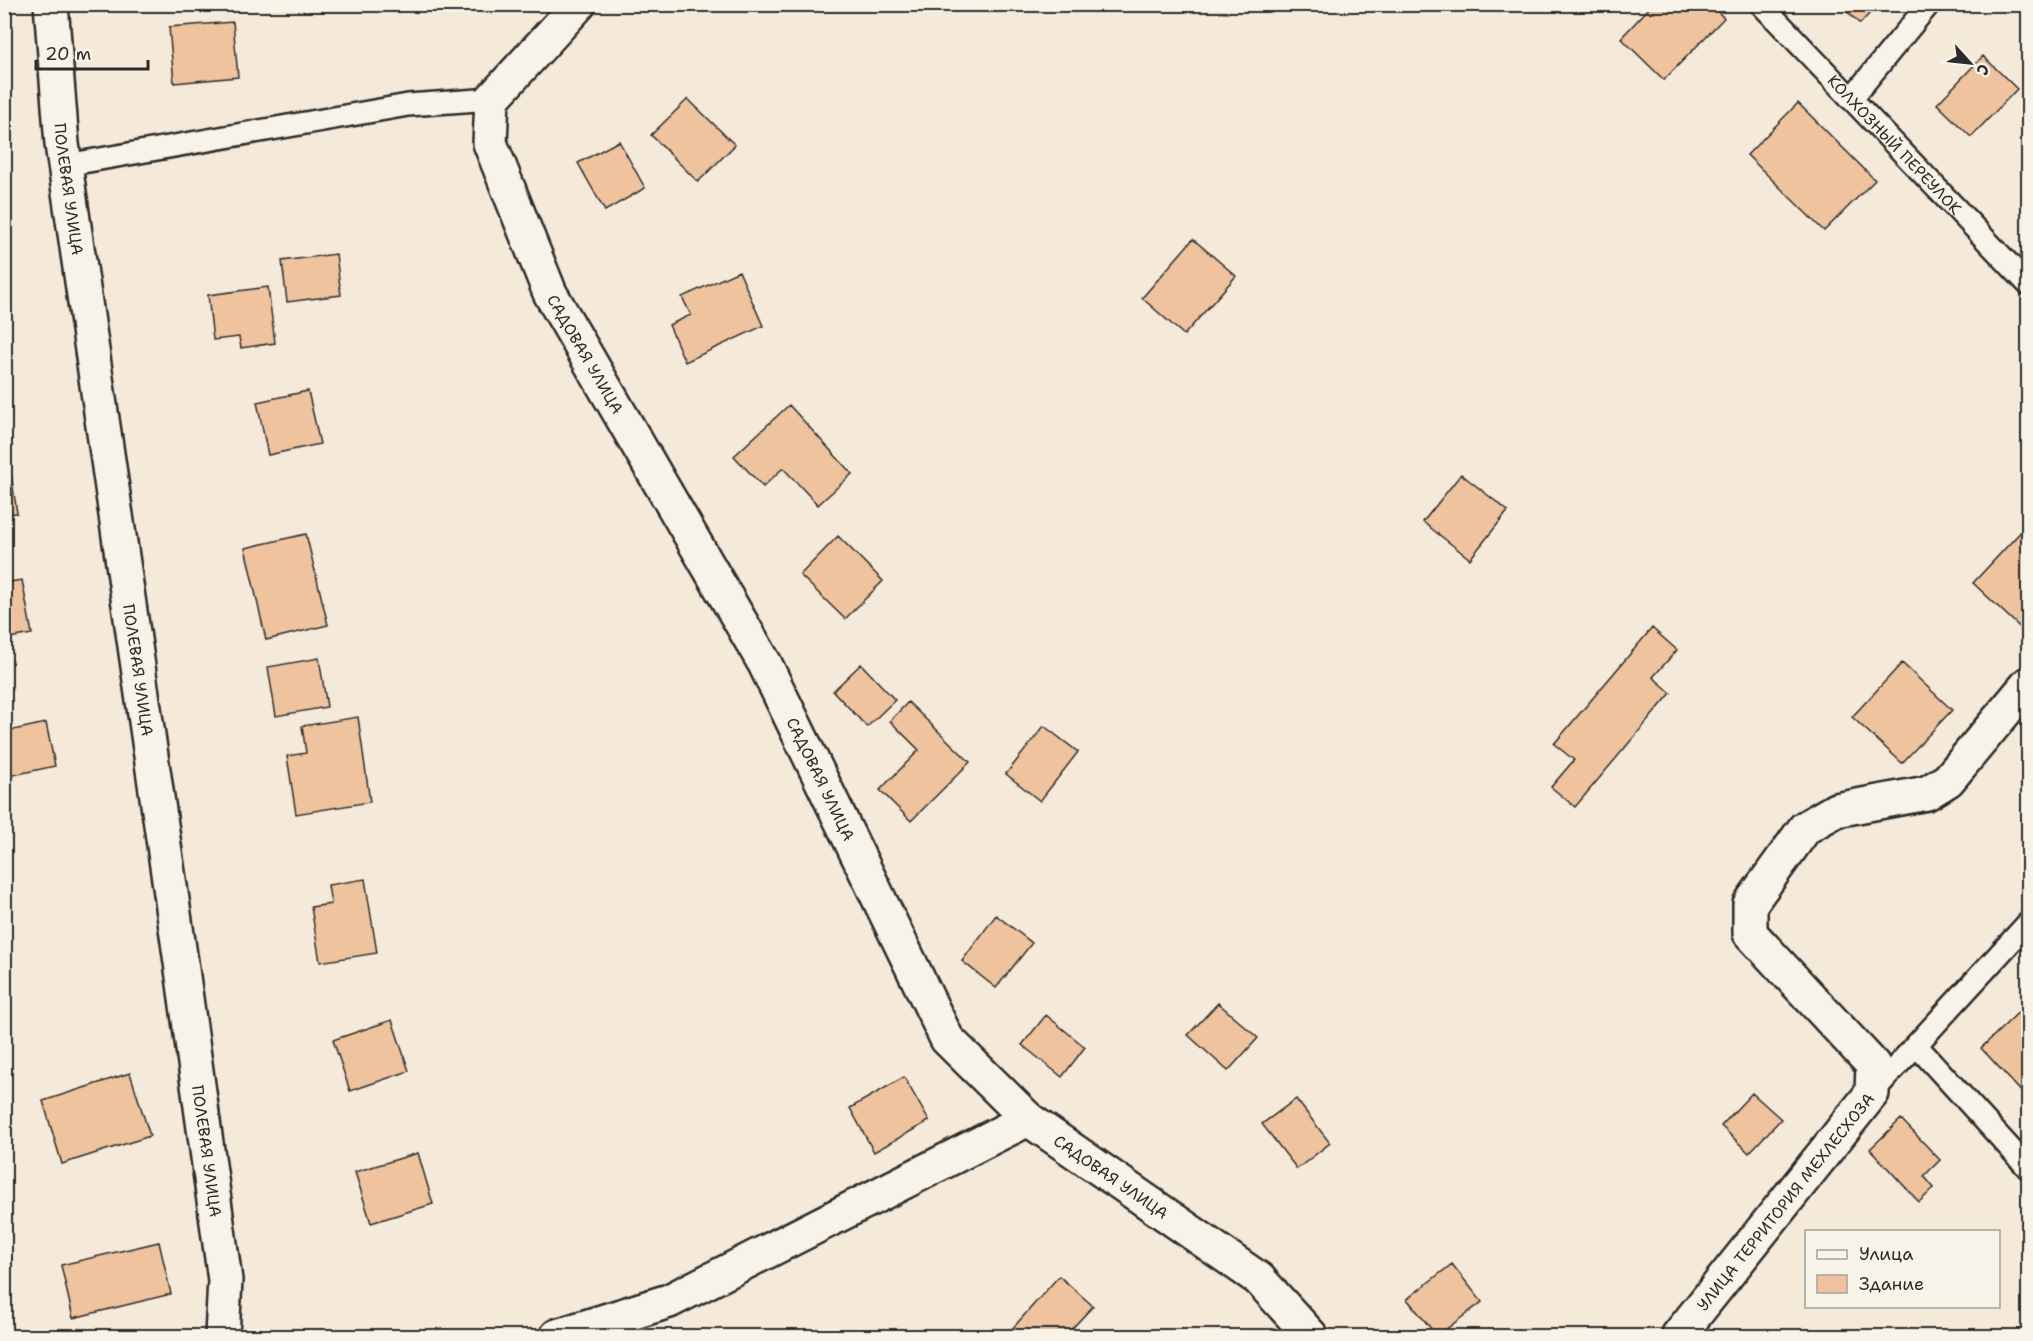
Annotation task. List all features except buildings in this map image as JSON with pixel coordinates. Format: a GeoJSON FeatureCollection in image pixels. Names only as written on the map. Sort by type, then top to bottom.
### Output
{"type":"FeatureCollection","features":[{"type":"Feature","properties":{"kind":"street","name":"ПОЛЕВАЯ УЛИЦА"},"geometry":{"type":"LineString","coordinates":[[51,4],[66,165],[182,962],[225,1280],[222,1336]]}},
{"type":"Feature","properties":{"kind":"street"},"geometry":{"type":"LineString","coordinates":[[492,99],[579,4]]}},
{"type":"Feature","properties":{"kind":"street","name":"САДОВАЯ УЛИЦА"},"geometry":{"type":"LineString","coordinates":[[492,99],[490,144],[550,292],[765,664],[947,1039],[1028,1119],[1259,1279],[1311,1336]]}},
{"type":"Feature","properties":{"kind":"street","name":"УЛИЦА ТЕРРИТОРИЯ МЕХЛЕСХОЗА"},"geometry":{"type":"LineString","coordinates":[[1678,1336],[1872,1093],[1873,1065],[1750,933],[1750,904],[1805,828],[1836,810],[1927,793],[1948,780],[2028,684]]}},
{"type":"Feature","properties":{"kind":"street"},"geometry":{"type":"LineString","coordinates":[[557,1336],[669,1301],[1028,1119]]}},
{"type":"Feature","properties":{"kind":"lane","name":"КОЛХОЗНЫЙ ПЕРЕУЛОК"},"geometry":{"type":"LineString","coordinates":[[1761,4],[2028,284]]}},
{"type":"Feature","properties":{"kind":"lane"},"geometry":{"type":"LineString","coordinates":[[1851,99],[1929,4]]}},
{"type":"Feature","properties":{"kind":"lane"},"geometry":{"type":"LineString","coordinates":[[66,165],[408,105],[492,99]]}},
{"type":"Feature","properties":{"kind":"lane"},"geometry":{"type":"LineString","coordinates":[[1872,1093],[2028,923]]}},
{"type":"Feature","properties":{"kind":"lane"},"geometry":{"type":"LineString","coordinates":[[1916,1045],[2028,1168]]}}]}
